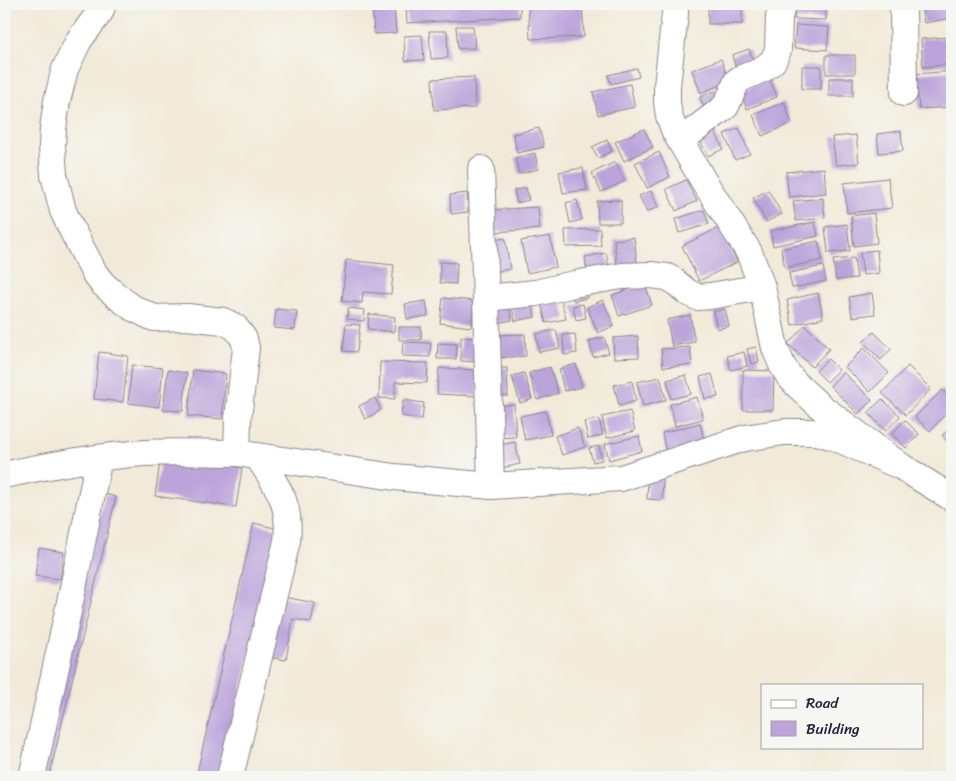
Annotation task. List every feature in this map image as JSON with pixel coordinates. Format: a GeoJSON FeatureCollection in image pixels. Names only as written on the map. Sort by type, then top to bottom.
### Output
{"type":"FeatureCollection","features":[{"type":"Feature","properties":{"kind":"street"},"geometry":{"type":"LineString","coordinates":[[104,4],[79,40],[65,70],[56,101],[53,129],[54,175],[64,211],[73,232],[102,284],[133,308],[154,318],[187,317],[223,321],[235,327],[241,335],[246,348],[238,418],[248,455],[280,491],[286,510],[288,528],[286,541],[230,777]]}},
{"type":"Feature","properties":{"kind":"street"},"geometry":{"type":"LineString","coordinates":[[675,4],[666,86],[666,102],[669,116],[680,141],[749,252],[762,287],[775,348],[782,365],[799,387],[822,407],[902,467],[952,498]]}},
{"type":"Feature","properties":{"kind":"street"},"geometry":{"type":"LineString","coordinates":[[680,141],[726,106],[740,79],[763,69],[774,61],[778,50],[779,18],[782,4]]}},
{"type":"Feature","properties":{"kind":"street"},"geometry":{"type":"LineString","coordinates":[[903,4],[904,93]]}},
{"type":"Feature","properties":{"kind":"street"},"geometry":{"type":"LineString","coordinates":[[480,169],[486,298],[491,486]]}},
{"type":"Feature","properties":{"kind":"street"},"geometry":{"type":"LineString","coordinates":[[486,298],[536,293],[622,276],[651,275],[667,277],[697,297],[762,287]]}},
{"type":"Feature","properties":{"kind":"street"},"geometry":{"type":"LineString","coordinates":[[4,476],[46,466],[146,453],[248,455],[394,477],[491,486],[621,478],[745,438],[784,432],[817,432],[834,437],[902,467]]}},
{"type":"Feature","properties":{"kind":"street"},"geometry":{"type":"LineString","coordinates":[[32,777],[72,594],[99,458]]}},
{"type":"Feature","properties":{"kind":"building"},"geometry":{"type":"Polygon","coordinates":[[[372,4],[394,4],[396,33],[374,34],[372,4]]]}},
{"type":"Feature","properties":{"kind":"building"},"geometry":{"type":"Polygon","coordinates":[[[406,4],[520,4],[520,17],[407,23],[406,4]]]}},
{"type":"Feature","properties":{"kind":"building"},"geometry":{"type":"Polygon","coordinates":[[[582,4],[584,37],[530,39],[528,5],[582,4]]]}},
{"type":"Feature","properties":{"kind":"building"},"geometry":{"type":"Polygon","coordinates":[[[708,4],[742,4],[742,24],[708,24],[708,4]]]}},
{"type":"Feature","properties":{"kind":"building"},"geometry":{"type":"Polygon","coordinates":[[[795,4],[826,4],[826,20],[794,19],[795,4]]]}},
{"type":"Feature","properties":{"kind":"building"},"geometry":{"type":"Polygon","coordinates":[[[921,4],[952,4],[952,18],[924,23],[921,4]]]}},
{"type":"Feature","properties":{"kind":"building"},"geometry":{"type":"Polygon","coordinates":[[[796,25],[829,27],[827,50],[794,48],[796,25]]]}},
{"type":"Feature","properties":{"kind":"building"},"geometry":{"type":"Polygon","coordinates":[[[456,26],[473,26],[475,48],[458,49],[456,26]]]}},
{"type":"Feature","properties":{"kind":"building"},"geometry":{"type":"Polygon","coordinates":[[[429,31],[447,31],[448,58],[431,59],[429,31]]]}},
{"type":"Feature","properties":{"kind":"building"},"geometry":{"type":"Polygon","coordinates":[[[422,35],[424,60],[405,61],[404,36],[422,35]]]}},
{"type":"Feature","properties":{"kind":"building"},"geometry":{"type":"Polygon","coordinates":[[[950,37],[952,64],[923,67],[921,39],[950,37]]]}},
{"type":"Feature","properties":{"kind":"building"},"geometry":{"type":"Polygon","coordinates":[[[749,49],[755,68],[737,73],[732,55],[749,49]]]}},
{"type":"Feature","properties":{"kind":"building"},"geometry":{"type":"Polygon","coordinates":[[[826,55],[855,55],[855,74],[826,74],[826,55]]]}},
{"type":"Feature","properties":{"kind":"building"},"geometry":{"type":"Polygon","coordinates":[[[721,59],[729,81],[701,93],[692,70],[721,59]]]}},
{"type":"Feature","properties":{"kind":"building"},"geometry":{"type":"Polygon","coordinates":[[[802,66],[821,66],[821,89],[802,89],[802,66]]]}},
{"type":"Feature","properties":{"kind":"building"},"geometry":{"type":"Polygon","coordinates":[[[637,68],[639,77],[611,84],[608,75],[637,68]]]}},
{"type":"Feature","properties":{"kind":"building"},"geometry":{"type":"Polygon","coordinates":[[[952,71],[952,107],[919,109],[916,74],[952,71]]]}},
{"type":"Feature","properties":{"kind":"building"},"geometry":{"type":"Polygon","coordinates":[[[474,77],[475,108],[434,110],[432,79],[474,77]]]}},
{"type":"Feature","properties":{"kind":"building"},"geometry":{"type":"Polygon","coordinates":[[[829,78],[853,78],[853,96],[829,96],[829,78]]]}},
{"type":"Feature","properties":{"kind":"building"},"geometry":{"type":"Polygon","coordinates":[[[770,79],[777,97],[747,109],[740,91],[770,79]]]}},
{"type":"Feature","properties":{"kind":"building"},"geometry":{"type":"Polygon","coordinates":[[[630,84],[635,107],[598,115],[593,92],[630,84]]]}},
{"type":"Feature","properties":{"kind":"building"},"geometry":{"type":"Polygon","coordinates":[[[715,91],[721,104],[705,110],[700,97],[715,91]]]}},
{"type":"Feature","properties":{"kind":"building"},"geometry":{"type":"Polygon","coordinates":[[[784,102],[792,123],[762,136],[753,115],[784,102]]]}},
{"type":"Feature","properties":{"kind":"building"},"geometry":{"type":"Polygon","coordinates":[[[539,128],[544,147],[517,153],[513,134],[539,128]]]}},
{"type":"Feature","properties":{"kind":"building"},"geometry":{"type":"Polygon","coordinates":[[[739,128],[750,154],[735,160],[724,134],[739,128]]]}},
{"type":"Feature","properties":{"kind":"building"},"geometry":{"type":"Polygon","coordinates":[[[644,129],[653,147],[624,161],[615,142],[644,129]]]}},
{"type":"Feature","properties":{"kind":"building"},"geometry":{"type":"Polygon","coordinates":[[[714,129],[723,149],[708,156],[698,137],[714,129]]]}},
{"type":"Feature","properties":{"kind":"building"},"geometry":{"type":"Polygon","coordinates":[[[901,131],[903,151],[879,153],[877,134],[901,131]]]}},
{"type":"Feature","properties":{"kind":"building"},"geometry":{"type":"Polygon","coordinates":[[[856,135],[859,163],[836,165],[832,137],[856,135]]]}},
{"type":"Feature","properties":{"kind":"building"},"geometry":{"type":"Polygon","coordinates":[[[607,140],[612,151],[598,158],[592,147],[607,140]]]}},
{"type":"Feature","properties":{"kind":"building"},"geometry":{"type":"Polygon","coordinates":[[[659,152],[670,177],[647,188],[635,163],[659,152]]]}},
{"type":"Feature","properties":{"kind":"building"},"geometry":{"type":"Polygon","coordinates":[[[535,153],[538,169],[519,174],[515,158],[535,153]]]}},
{"type":"Feature","properties":{"kind":"building"},"geometry":{"type":"Polygon","coordinates":[[[615,162],[625,181],[601,192],[592,173],[615,162]]]}},
{"type":"Feature","properties":{"kind":"building"},"geometry":{"type":"Polygon","coordinates":[[[583,168],[587,190],[563,193],[559,172],[583,168]]]}},
{"type":"Feature","properties":{"kind":"building"},"geometry":{"type":"Polygon","coordinates":[[[824,168],[826,193],[789,197],[786,172],[824,168]]]}},
{"type":"Feature","properties":{"kind":"building"},"geometry":{"type":"Polygon","coordinates":[[[888,178],[892,208],[847,213],[844,183],[888,178]]]}},
{"type":"Feature","properties":{"kind":"building"},"geometry":{"type":"Polygon","coordinates":[[[686,180],[697,201],[676,211],[666,189],[686,180]]]}},
{"type":"Feature","properties":{"kind":"building"},"geometry":{"type":"Polygon","coordinates":[[[526,188],[529,200],[517,203],[514,190],[526,188]]]}},
{"type":"Feature","properties":{"kind":"building"},"geometry":{"type":"Polygon","coordinates":[[[768,190],[782,214],[766,222],[753,198],[768,190]]]}},
{"type":"Feature","properties":{"kind":"building"},"geometry":{"type":"Polygon","coordinates":[[[651,191],[658,207],[647,212],[639,196],[651,191]]]}},
{"type":"Feature","properties":{"kind":"building"},"geometry":{"type":"Polygon","coordinates":[[[467,193],[468,212],[451,214],[450,195],[467,193]]]}},
{"type":"Feature","properties":{"kind":"building"},"geometry":{"type":"Polygon","coordinates":[[[823,198],[825,218],[796,221],[793,201],[823,198]]]}},
{"type":"Feature","properties":{"kind":"building"},"geometry":{"type":"Polygon","coordinates":[[[577,200],[582,220],[570,223],[566,203],[577,200]]]}},
{"type":"Feature","properties":{"kind":"building"},"geometry":{"type":"Polygon","coordinates":[[[621,200],[621,223],[598,223],[597,201],[621,200]]]}},
{"type":"Feature","properties":{"kind":"building"},"geometry":{"type":"Polygon","coordinates":[[[538,207],[540,229],[494,232],[492,210],[538,207]]]}},
{"type":"Feature","properties":{"kind":"building"},"geometry":{"type":"Polygon","coordinates":[[[704,210],[709,224],[679,233],[675,219],[704,210]]]}},
{"type":"Feature","properties":{"kind":"building"},"geometry":{"type":"Polygon","coordinates":[[[874,213],[877,243],[854,246],[851,216],[874,213]]]}},
{"type":"Feature","properties":{"kind":"building"},"geometry":{"type":"Polygon","coordinates":[[[815,222],[818,236],[773,246],[770,231],[815,222]]]}},
{"type":"Feature","properties":{"kind":"building"},"geometry":{"type":"Polygon","coordinates":[[[847,224],[850,251],[828,253],[825,227],[847,224]]]}},
{"type":"Feature","properties":{"kind":"building"},"geometry":{"type":"Polygon","coordinates":[[[720,227],[737,262],[699,281],[682,246],[720,227]]]}},
{"type":"Feature","properties":{"kind":"building"},"geometry":{"type":"Polygon","coordinates":[[[600,229],[601,246],[566,247],[565,230],[600,229]]]}},
{"type":"Feature","properties":{"kind":"building"},"geometry":{"type":"Polygon","coordinates":[[[550,236],[556,267],[527,273],[521,241],[550,236]]]}},
{"type":"Feature","properties":{"kind":"building"},"geometry":{"type":"Polygon","coordinates":[[[634,237],[637,263],[617,265],[614,240],[634,237]]]}},
{"type":"Feature","properties":{"kind":"building"},"geometry":{"type":"Polygon","coordinates":[[[505,238],[510,269],[493,272],[487,241],[505,238]]]}},
{"type":"Feature","properties":{"kind":"building"},"geometry":{"type":"Polygon","coordinates":[[[818,241],[822,260],[785,268],[781,249],[818,241]]]}},
{"type":"Feature","properties":{"kind":"building"},"geometry":{"type":"Polygon","coordinates":[[[877,250],[879,273],[863,275],[860,252],[877,250]]]}},
{"type":"Feature","properties":{"kind":"building"},"geometry":{"type":"Polygon","coordinates":[[[606,253],[609,267],[587,271],[585,257],[606,253]]]}},
{"type":"Feature","properties":{"kind":"building"},"geometry":{"type":"Polygon","coordinates":[[[854,258],[857,278],[836,280],[833,260],[854,258]]]}},
{"type":"Feature","properties":{"kind":"building"},"geometry":{"type":"Polygon","coordinates":[[[346,260],[394,265],[391,294],[363,292],[362,303],[342,301],[346,260]]]}},
{"type":"Feature","properties":{"kind":"building"},"geometry":{"type":"Polygon","coordinates":[[[440,262],[457,263],[456,284],[440,283],[440,262]]]}},
{"type":"Feature","properties":{"kind":"building"},"geometry":{"type":"Polygon","coordinates":[[[823,266],[826,281],[792,288],[789,273],[823,266]]]}},
{"type":"Feature","properties":{"kind":"building"},"geometry":{"type":"Polygon","coordinates":[[[645,284],[652,305],[619,316],[612,295],[645,284]]]}},
{"type":"Feature","properties":{"kind":"building"},"geometry":{"type":"Polygon","coordinates":[[[584,286],[587,298],[574,301],[571,288],[584,286]]]}},
{"type":"Feature","properties":{"kind":"building"},"geometry":{"type":"Polygon","coordinates":[[[818,293],[823,318],[792,325],[787,300],[818,293]]]}},
{"type":"Feature","properties":{"kind":"building"},"geometry":{"type":"Polygon","coordinates":[[[872,293],[875,314],[852,317],[849,297],[872,293]]]}},
{"type":"Feature","properties":{"kind":"building"},"geometry":{"type":"Polygon","coordinates":[[[560,295],[566,319],[546,323],[540,299],[560,295]]]}},
{"type":"Feature","properties":{"kind":"building"},"geometry":{"type":"Polygon","coordinates":[[[443,298],[474,301],[471,327],[440,323],[443,298]]]}},
{"type":"Feature","properties":{"kind":"building"},"geometry":{"type":"Polygon","coordinates":[[[531,299],[535,317],[515,321],[511,303],[531,299]]]}},
{"type":"Feature","properties":{"kind":"building"},"geometry":{"type":"Polygon","coordinates":[[[603,300],[614,326],[598,333],[587,307],[603,300]]]}},
{"type":"Feature","properties":{"kind":"building"},"geometry":{"type":"Polygon","coordinates":[[[426,301],[428,316],[407,319],[405,304],[426,301]]]}},
{"type":"Feature","properties":{"kind":"building"},"geometry":{"type":"Polygon","coordinates":[[[508,302],[512,320],[496,323],[492,305],[508,302]]]}},
{"type":"Feature","properties":{"kind":"building"},"geometry":{"type":"Polygon","coordinates":[[[583,304],[586,318],[576,320],[573,306],[583,304]]]}},
{"type":"Feature","properties":{"kind":"building"},"geometry":{"type":"Polygon","coordinates":[[[348,308],[365,310],[364,321],[347,319],[348,308]]]}},
{"type":"Feature","properties":{"kind":"building"},"geometry":{"type":"Polygon","coordinates":[[[276,309],[297,311],[295,330],[274,328],[276,309]]]}},
{"type":"Feature","properties":{"kind":"building"},"geometry":{"type":"Polygon","coordinates":[[[725,309],[729,326],[717,329],[713,312],[725,309]]]}},
{"type":"Feature","properties":{"kind":"building"},"geometry":{"type":"Polygon","coordinates":[[[369,314],[395,317],[394,332],[368,329],[369,314]]]}},
{"type":"Feature","properties":{"kind":"building"},"geometry":{"type":"Polygon","coordinates":[[[690,315],[695,342],[672,346],[667,320],[690,315]]]}},
{"type":"Feature","properties":{"kind":"building"},"geometry":{"type":"Polygon","coordinates":[[[346,324],[360,325],[357,352],[343,351],[346,324]]]}},
{"type":"Feature","properties":{"kind":"building"},"geometry":{"type":"Polygon","coordinates":[[[805,325],[829,349],[812,367],[788,344],[805,325]]]}},
{"type":"Feature","properties":{"kind":"building"},"geometry":{"type":"Polygon","coordinates":[[[399,327],[421,327],[421,340],[399,340],[399,327]]]}},
{"type":"Feature","properties":{"kind":"building"},"geometry":{"type":"Polygon","coordinates":[[[556,330],[560,348],[539,352],[536,334],[556,330]]]}},
{"type":"Feature","properties":{"kind":"building"},"geometry":{"type":"Polygon","coordinates":[[[874,332],[891,349],[881,360],[863,342],[874,332]]]}},
{"type":"Feature","properties":{"kind":"building"},"geometry":{"type":"Polygon","coordinates":[[[525,334],[526,356],[492,358],[490,335],[525,334]]]}},
{"type":"Feature","properties":{"kind":"building"},"geometry":{"type":"Polygon","coordinates":[[[575,334],[577,353],[564,355],[563,335],[575,334]]]}},
{"type":"Feature","properties":{"kind":"building"},"geometry":{"type":"Polygon","coordinates":[[[638,336],[639,357],[614,358],[613,338],[638,336]]]}},
{"type":"Feature","properties":{"kind":"building"},"geometry":{"type":"Polygon","coordinates":[[[461,337],[480,338],[479,362],[461,361],[461,337]]]}},
{"type":"Feature","properties":{"kind":"building"},"geometry":{"type":"Polygon","coordinates":[[[604,337],[609,353],[593,357],[589,341],[604,337]]]}},
{"type":"Feature","properties":{"kind":"building"},"geometry":{"type":"Polygon","coordinates":[[[403,342],[431,343],[430,357],[402,356],[403,342]]]}},
{"type":"Feature","properties":{"kind":"building"},"geometry":{"type":"Polygon","coordinates":[[[438,343],[457,344],[456,359],[437,359],[438,343]]]}},
{"type":"Feature","properties":{"kind":"building"},"geometry":{"type":"Polygon","coordinates":[[[690,347],[692,365],[663,367],[661,349],[690,347]]]}},
{"type":"Feature","properties":{"kind":"building"},"geometry":{"type":"Polygon","coordinates":[[[756,347],[759,362],[751,364],[747,349],[756,347]]]}},
{"type":"Feature","properties":{"kind":"building"},"geometry":{"type":"Polygon","coordinates":[[[864,348],[889,373],[870,392],[845,367],[864,348]]]}},
{"type":"Feature","properties":{"kind":"building"},"geometry":{"type":"Polygon","coordinates":[[[99,352],[128,356],[123,402],[94,399],[99,352]]]}},
{"type":"Feature","properties":{"kind":"building"},"geometry":{"type":"Polygon","coordinates":[[[744,352],[747,366],[731,370],[727,356],[744,352]]]}},
{"type":"Feature","properties":{"kind":"building"},"geometry":{"type":"Polygon","coordinates":[[[828,359],[839,370],[827,382],[816,371],[828,359]]]}},
{"type":"Feature","properties":{"kind":"building"},"geometry":{"type":"Polygon","coordinates":[[[380,362],[428,363],[427,383],[395,382],[395,399],[379,398],[380,362]]]}},
{"type":"Feature","properties":{"kind":"building"},"geometry":{"type":"Polygon","coordinates":[[[576,364],[582,387],[564,391],[559,369],[576,364]]]}},
{"type":"Feature","properties":{"kind":"building"},"geometry":{"type":"Polygon","coordinates":[[[132,365],[163,368],[159,407],[128,403],[132,365]]]}},
{"type":"Feature","properties":{"kind":"building"},"geometry":{"type":"Polygon","coordinates":[[[908,366],[931,389],[906,415],[882,393],[908,366]]]}},
{"type":"Feature","properties":{"kind":"building"},"geometry":{"type":"Polygon","coordinates":[[[550,367],[558,393],[537,400],[529,373],[550,367]]]}},
{"type":"Feature","properties":{"kind":"building"},"geometry":{"type":"Polygon","coordinates":[[[439,368],[479,370],[477,396],[437,394],[439,368]]]}},
{"type":"Feature","properties":{"kind":"building"},"geometry":{"type":"Polygon","coordinates":[[[493,368],[507,368],[508,396],[493,396],[493,368]]]}},
{"type":"Feature","properties":{"kind":"building"},"geometry":{"type":"Polygon","coordinates":[[[168,370],[187,373],[183,411],[163,410],[168,370]]]}},
{"type":"Feature","properties":{"kind":"building"},"geometry":{"type":"Polygon","coordinates":[[[193,370],[226,374],[222,419],[188,416],[193,370]]]}},
{"type":"Feature","properties":{"kind":"building"},"geometry":{"type":"Polygon","coordinates":[[[743,370],[774,371],[773,410],[743,410],[743,370]]]}},
{"type":"Feature","properties":{"kind":"building"},"geometry":{"type":"Polygon","coordinates":[[[843,372],[872,400],[858,414],[830,386],[843,372]]]}},
{"type":"Feature","properties":{"kind":"building"},"geometry":{"type":"Polygon","coordinates":[[[524,373],[532,399],[520,403],[512,376],[524,373]]]}},
{"type":"Feature","properties":{"kind":"building"},"geometry":{"type":"Polygon","coordinates":[[[712,374],[718,397],[705,399],[700,377],[712,374]]]}},
{"type":"Feature","properties":{"kind":"building"},"geometry":{"type":"Polygon","coordinates":[[[686,375],[691,394],[671,399],[667,380],[686,375]]]}},
{"type":"Feature","properties":{"kind":"building"},"geometry":{"type":"Polygon","coordinates":[[[660,377],[666,400],[643,406],[637,382],[660,377]]]}},
{"type":"Feature","properties":{"kind":"building"},"geometry":{"type":"Polygon","coordinates":[[[632,381],[636,401],[619,406],[614,385],[632,381]]]}},
{"type":"Feature","properties":{"kind":"building"},"geometry":{"type":"Polygon","coordinates":[[[942,390],[952,399],[952,407],[930,431],[915,417],[942,390]]]}},
{"type":"Feature","properties":{"kind":"building"},"geometry":{"type":"Polygon","coordinates":[[[697,397],[703,419],[675,426],[670,404],[697,397]]]}},
{"type":"Feature","properties":{"kind":"building"},"geometry":{"type":"Polygon","coordinates":[[[375,398],[381,410],[365,419],[359,406],[375,398]]]}},
{"type":"Feature","properties":{"kind":"building"},"geometry":{"type":"Polygon","coordinates":[[[882,399],[900,416],[886,431],[868,413],[882,399]]]}},
{"type":"Feature","properties":{"kind":"building"},"geometry":{"type":"Polygon","coordinates":[[[403,400],[424,403],[422,419],[401,416],[403,400]]]}},
{"type":"Feature","properties":{"kind":"building"},"geometry":{"type":"Polygon","coordinates":[[[514,404],[516,437],[497,438],[495,406],[514,404]]]}},
{"type":"Feature","properties":{"kind":"building"},"geometry":{"type":"Polygon","coordinates":[[[546,411],[551,435],[525,440],[520,416],[546,411]]]}},
{"type":"Feature","properties":{"kind":"building"},"geometry":{"type":"Polygon","coordinates":[[[630,411],[635,431],[607,438],[602,417],[630,411]]]}},
{"type":"Feature","properties":{"kind":"building"},"geometry":{"type":"Polygon","coordinates":[[[599,419],[603,435],[588,439],[584,422],[599,419]]]}},
{"type":"Feature","properties":{"kind":"building"},"geometry":{"type":"Polygon","coordinates":[[[905,420],[919,434],[906,448],[892,434],[905,420]]]}},
{"type":"Feature","properties":{"kind":"building"},"geometry":{"type":"Polygon","coordinates":[[[700,423],[705,444],[666,453],[662,433],[700,423]]]}},
{"type":"Feature","properties":{"kind":"building"},"geometry":{"type":"Polygon","coordinates":[[[952,427],[952,449],[942,435],[952,427]]]}},
{"type":"Feature","properties":{"kind":"building"},"geometry":{"type":"Polygon","coordinates":[[[578,428],[585,447],[562,455],[555,436],[578,428]]]}},
{"type":"Feature","properties":{"kind":"building"},"geometry":{"type":"Polygon","coordinates":[[[639,436],[642,451],[609,460],[605,444],[639,436]]]}},
{"type":"Feature","properties":{"kind":"building"},"geometry":{"type":"Polygon","coordinates":[[[515,442],[520,464],[501,468],[496,446],[515,442]]]}},
{"type":"Feature","properties":{"kind":"building"},"geometry":{"type":"Polygon","coordinates":[[[599,446],[602,460],[593,462],[589,448],[599,446]]]}},
{"type":"Feature","properties":{"kind":"building"},"geometry":{"type":"Polygon","coordinates":[[[161,456],[242,468],[236,507],[155,496],[161,456]]]}},
{"type":"Feature","properties":{"kind":"building"},"geometry":{"type":"Polygon","coordinates":[[[648,479],[663,479],[662,500],[647,499],[648,479]]]}},
{"type":"Feature","properties":{"kind":"building"},"geometry":{"type":"Polygon","coordinates":[[[105,494],[116,497],[49,777],[36,777],[105,494]]]}},
{"type":"Feature","properties":{"kind":"building"},"geometry":{"type":"Polygon","coordinates":[[[254,523],[278,529],[221,777],[196,777],[254,523]]]}},
{"type":"Feature","properties":{"kind":"building"},"geometry":{"type":"Polygon","coordinates":[[[39,548],[64,552],[60,579],[35,576],[39,548]]]}},
{"type":"Feature","properties":{"kind":"building"},"geometry":{"type":"Polygon","coordinates":[[[278,596],[315,603],[311,622],[293,619],[286,660],[267,657],[278,596]]]}}]}
